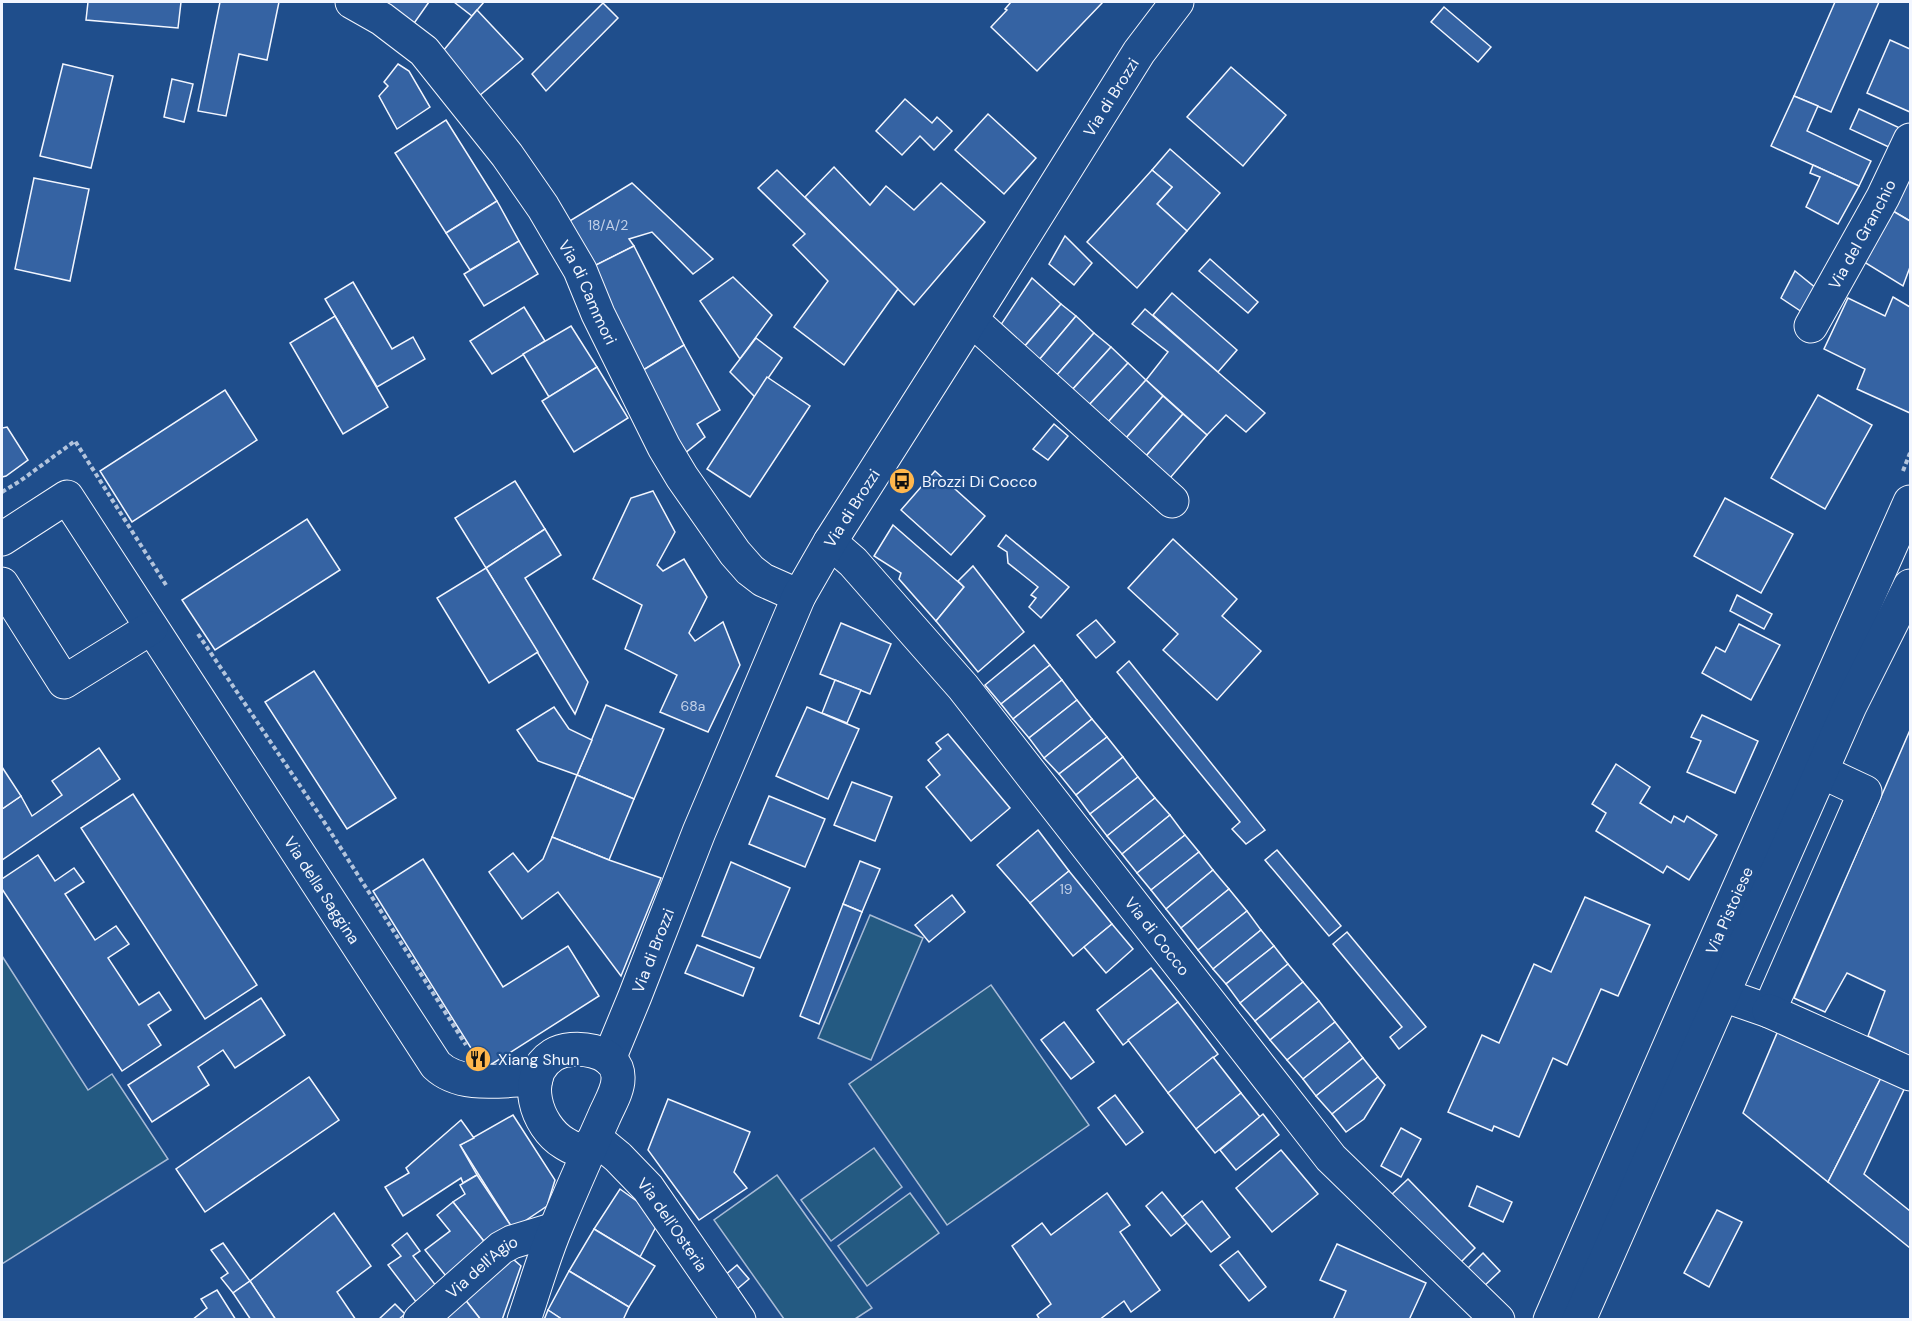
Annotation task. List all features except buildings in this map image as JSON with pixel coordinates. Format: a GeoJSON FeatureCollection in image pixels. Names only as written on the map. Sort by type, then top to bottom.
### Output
{"type":"FeatureCollection","features":[{"type":"Feature","properties":{"kind":"street","name":"Via di Cammori"},"geometry":{"type":"LineString","coordinates":[[352,2],[382,19],[424,51],[507,156],[543,207],[571,253],[598,314],[664,447],[682,477],[735,553],[750,570],[763,580],[799,596]]}},
{"type":"Feature","properties":{"kind":"street","name":"Via di Brozzi"},"geometry":{"type":"LineString","coordinates":[[609,1059],[699,832],[799,596],[830,542],[972,320],[1138,52],[1176,2]]}},
{"type":"Feature","properties":{"kind":"street","name":"Via del Granchio"},"geometry":{"type":"LineString","coordinates":[[1811,326],[1883,197],[1911,140]]}},
{"type":"Feature","properties":{"kind":"street"},"geometry":{"type":"LineString","coordinates":[[972,320],[1172,501]]}},
{"type":"Feature","properties":{"kind":"street","name":"Via della Saggina"},"geometry":{"type":"LineString","coordinates":[[2,539],[67,497],[436,1065],[444,1073],[462,1079],[536,1079]]}},
{"type":"Feature","properties":{"kind":"street","name":"Via Pistoiese"},"geometry":{"type":"LineString","coordinates":[[1550,1320],[1911,502]]}},
{"type":"Feature","properties":{"kind":"street","name":"Via di Cocco"},"geometry":{"type":"LineString","coordinates":[[830,542],[853,562],[963,687],[1331,1158],[1498,1320]]}},
{"type":"Feature","properties":{"kind":"street"},"geometry":{"type":"LineString","coordinates":[[2,584],[64,682],[151,628]]}},
{"type":"Feature","properties":{"kind":"street","name":"Via Pistoiese"},"geometry":{"type":"LineString","coordinates":[[1579,1320],[1820,771],[1863,678],[1911,586]]}},
{"type":"Feature","properties":{"kind":"street"},"geometry":{"type":"LineString","coordinates":[[1769,1011],[1865,792],[1820,771]]}},
{"type":"Feature","properties":{"kind":"street"},"geometry":{"type":"LineString","coordinates":[[1723,995],[1769,1011],[1911,1074]]}},
{"type":"Feature","properties":{"kind":"street"},"geometry":{"type":"LineString","coordinates":[[524,1320],[555,1229],[595,1138],[618,1078],[616,1066],[609,1059],[595,1052],[569,1050],[555,1054],[545,1062],[536,1079],[534,1091],[537,1105],[549,1131],[562,1142],[580,1150],[590,1145],[595,1138]]}},
{"type":"Feature","properties":{"kind":"street","name":"Via dell'Osteria"},"geometry":{"type":"LineString","coordinates":[[595,1138],[618,1157],[648,1188],[739,1320]]}},
{"type":"Feature","properties":{"kind":"street","name":"Via dell'Agio"},"geometry":{"type":"LineString","coordinates":[[420,1320],[501,1248],[512,1242],[555,1229]]}},
{"type":"Feature","properties":{"kind":"shaded area"},"geometry":{"type":"Polygon","coordinates":[[[870,915],[923,938],[871,1060],[818,1038],[870,915]]]}},
{"type":"Feature","properties":{"kind":"shaded area"},"geometry":{"type":"Polygon","coordinates":[[[2,956],[88,1090],[112,1074],[168,1159],[2,1264],[2,956]]]}},
{"type":"Feature","properties":{"kind":"shaded area"},"geometry":{"type":"Polygon","coordinates":[[[991,985],[1089,1125],[947,1225],[849,1084],[991,985]]]}},
{"type":"Feature","properties":{"kind":"shaded area"},"geometry":{"type":"Polygon","coordinates":[[[874,1148],[902,1187],[831,1241],[801,1200],[874,1148]]]}},
{"type":"Feature","properties":{"kind":"shaded area"},"geometry":{"type":"Polygon","coordinates":[[[777,1175],[872,1308],[855,1319],[784,1319],[714,1220],[777,1175]]]}},
{"type":"Feature","properties":{"kind":"shaded area"},"geometry":{"type":"Polygon","coordinates":[[[910,1193],[939,1233],[867,1286],[838,1246],[910,1193]]]}},
{"type":"Feature","properties":{"kind":"place","name":"Brozzi Di Cocco"},"geometry":{"type":"Point","coordinates":[902,481]}},
{"type":"Feature","properties":{"kind":"place","name":"Xiang Shun"},"geometry":{"type":"Point","coordinates":[478,1059]}}]}
